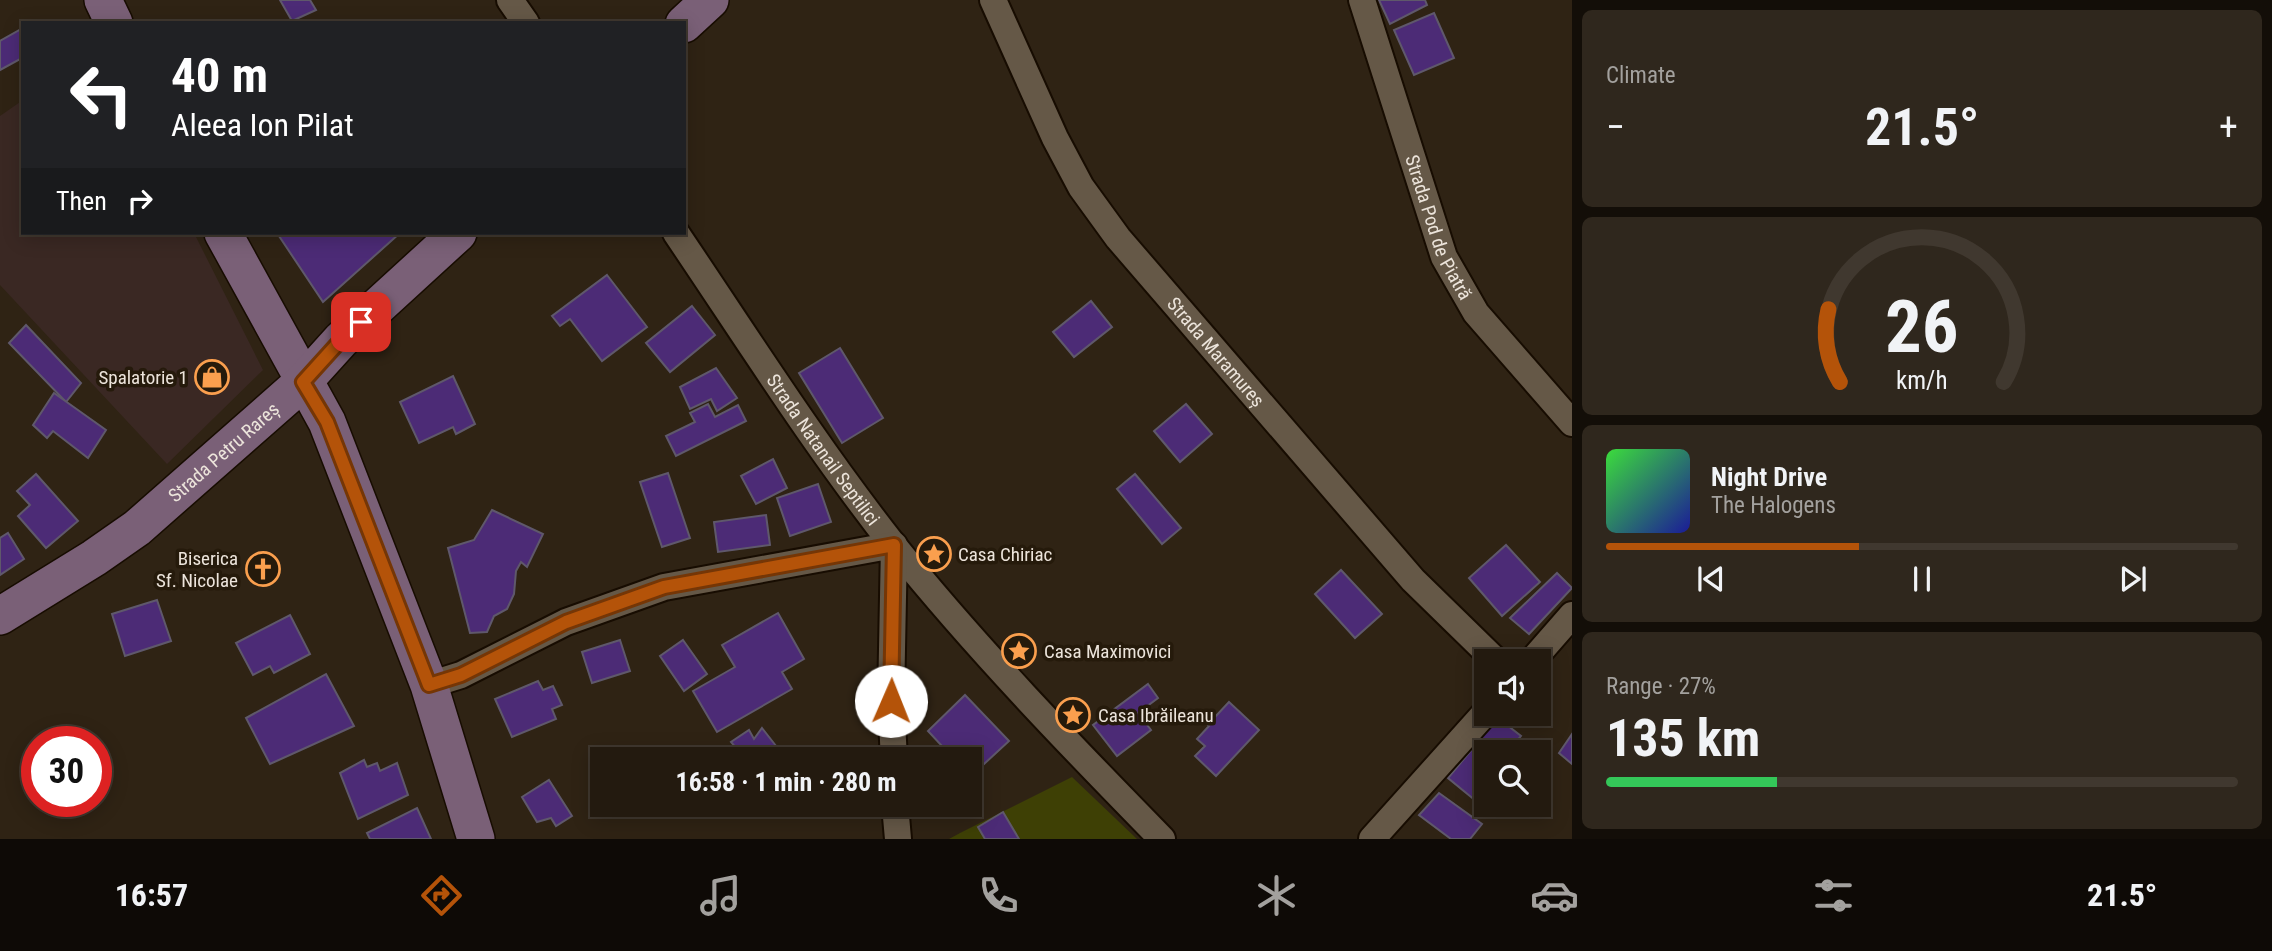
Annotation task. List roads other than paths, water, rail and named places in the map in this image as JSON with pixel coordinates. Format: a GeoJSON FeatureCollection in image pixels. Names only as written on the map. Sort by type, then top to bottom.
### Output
{"type":"FeatureCollection","features":[{"type":"Feature","properties":{"kind":"street"},"geometry":{"type":"LineString","coordinates":[[103,0],[113,21]]}},
{"type":"Feature","properties":{"kind":"street"},"geometry":{"type":"LineString","coordinates":[[510,0],[525,21]]}},
{"type":"Feature","properties":{"kind":"street"},"geometry":{"type":"LineString","coordinates":[[686,22],[710,0]]}},
{"type":"Feature","properties":{"kind":"street","name":"Strada Maramureș"},"geometry":{"type":"LineString","coordinates":[[993,0],[1055,138],[1081,187],[1118,238],[1413,580],[1484,649]]}},
{"type":"Feature","properties":{"kind":"street","name":"Strada Pod de Piatră"},"geometry":{"type":"LineString","coordinates":[[1362,0],[1444,257],[1476,313],[1572,423]]}},
{"type":"Feature","properties":{"kind":"street"},"geometry":{"type":"LineString","coordinates":[[224,235],[327,422],[429,685],[476,839]]}},
{"type":"Feature","properties":{"kind":"street","name":"Strada Petru Rareș"},"geometry":{"type":"LineString","coordinates":[[0,616],[137,528],[303,382],[341,340],[456,235]]}},
{"type":"Feature","properties":{"kind":"street","name":"Strada Natanail Septilici"},"geometry":{"type":"LineString","coordinates":[[677,235],[831,461],[894,545],[991,660],[1162,839]]}},
{"type":"Feature","properties":{"kind":"street"},"geometry":{"type":"LineString","coordinates":[[429,685],[461,675],[566,622],[664,587],[894,545],[891,701],[893,747]]}},
{"type":"Feature","properties":{"kind":"street"},"geometry":{"type":"LineString","coordinates":[[1542,649],[1572,615]]}},
{"type":"Feature","properties":{"kind":"street"},"geometry":{"type":"LineString","coordinates":[[1372,839],[1474,725]]}},
{"type":"Feature","properties":{"kind":"street"},"geometry":{"type":"LineString","coordinates":[[896,817],[898,839]]}},
{"type":"Feature","properties":{"kind":"place","name":"Spalatorie 1"},"geometry":{"type":"Point","coordinates":[212,377]}},
{"type":"Feature","properties":{"kind":"place","name":"Casa Chiriac"},"geometry":{"type":"Point","coordinates":[934,554]}},
{"type":"Feature","properties":{"kind":"place","name":"Biserica Sf. Nicolae"},"geometry":{"type":"Point","coordinates":[263,569]}},
{"type":"Feature","properties":{"kind":"place","name":"Casa Maximovici"},"geometry":{"type":"Point","coordinates":[1019,651]}},
{"type":"Feature","properties":{"kind":"place","name":"Casa Ibrăileanu"},"geometry":{"type":"Point","coordinates":[1073,715]}}]}
